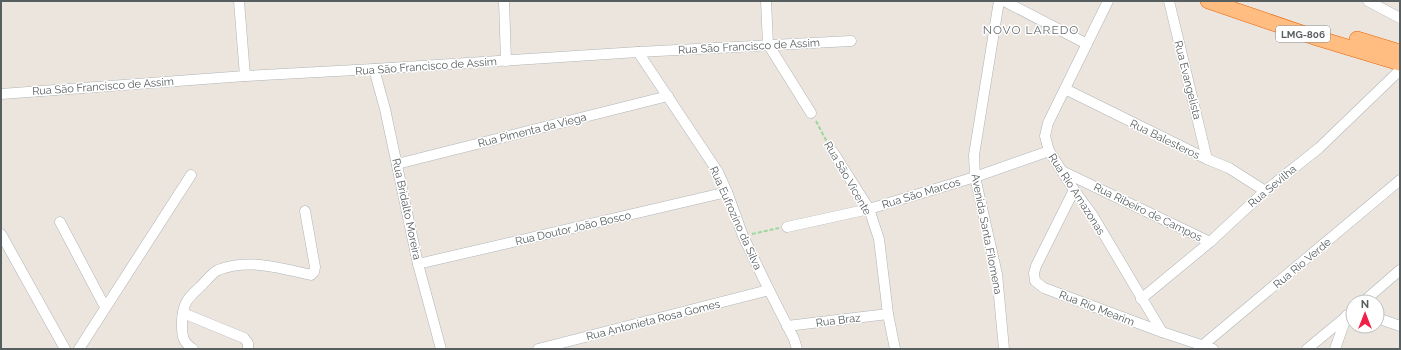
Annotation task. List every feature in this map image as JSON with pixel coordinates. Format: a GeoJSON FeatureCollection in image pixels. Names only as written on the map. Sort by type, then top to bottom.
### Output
{"type":"FeatureCollection","features":[{"type":"Feature","properties":{"kind":"highway","name":"LMG-806"},"geometry":{"type":"LineString","coordinates":[[1208,1],[1314,37],[1400,63]]}},
{"type":"Feature","properties":{"kind":"highway","name":"LMG-806"},"geometry":{"type":"LineString","coordinates":[[1239,1],[1316,28],[1400,52]]}},
{"type":"Feature","properties":{"kind":"street"},"geometry":{"type":"LineString","coordinates":[[239,1],[245,76]]}},
{"type":"Feature","properties":{"kind":"street"},"geometry":{"type":"LineString","coordinates":[[504,1],[506,61]]}},
{"type":"Feature","properties":{"kind":"street"},"geometry":{"type":"LineString","coordinates":[[766,1],[768,44],[811,112]]}},
{"type":"Feature","properties":{"kind":"street","name":"Avenida Santa Filomena"},"geometry":{"type":"LineString","coordinates":[[999,1],[974,155],[975,177],[997,274],[1004,349]]}},
{"type":"Feature","properties":{"kind":"street"},"geometry":{"type":"LineString","coordinates":[[1004,1],[1087,44]]}},
{"type":"Feature","properties":{"kind":"street","name":"Rua Rio Amazonas"},"geometry":{"type":"LineString","coordinates":[[1108,1],[1048,124],[1045,136],[1049,151],[1093,216],[1162,332]]}},
{"type":"Feature","properties":{"kind":"street","name":"Rua Evangelista"},"geometry":{"type":"LineString","coordinates":[[1169,1],[1207,159]]}},
{"type":"Feature","properties":{"kind":"street"},"geometry":{"type":"LineString","coordinates":[[1368,1],[1400,18]]}},
{"type":"Feature","properties":{"kind":"street","name":"Rua São Francisco de Assim"},"geometry":{"type":"LineString","coordinates":[[1,94],[245,76],[768,44],[851,41]]}},
{"type":"Feature","properties":{"kind":"street","name":"Rua Eufrozino da Silva"},"geometry":{"type":"LineString","coordinates":[[638,52],[718,172],[743,236],[794,339],[797,349]]}},
{"type":"Feature","properties":{"kind":"street","name":"Rua Bridalto Moreira"},"geometry":{"type":"LineString","coordinates":[[374,69],[385,109],[418,264],[441,349]]}},
{"type":"Feature","properties":{"kind":"street","name":"Rua Sevilha"},"geometry":{"type":"LineString","coordinates":[[1141,299],[1210,242],[1265,191],[1319,148],[1400,70]]}},
{"type":"Feature","properties":{"kind":"street","name":"Rua Balesteros"},"geometry":{"type":"LineString","coordinates":[[1065,89],[1207,159],[1229,168],[1265,191]]}},
{"type":"Feature","properties":{"kind":"street","name":"Rua Pimenta da Viega"},"geometry":{"type":"LineString","coordinates":[[397,164],[668,96]]}},
{"type":"Feature","properties":{"kind":"street","name":"Rua São Marcos"},"geometry":{"type":"LineString","coordinates":[[787,227],[869,209],[975,177],[1049,151]]}},
{"type":"Feature","properties":{"kind":"street","name":"Rua São Vicente"},"geometry":{"type":"LineString","coordinates":[[833,152],[869,209],[879,239],[888,314],[895,349]]}},
{"type":"Feature","properties":{"kind":"street","name":"Rua Ribeiro de Campos"},"geometry":{"type":"LineString","coordinates":[[1064,172],[1210,242]]}},
{"type":"Feature","properties":{"kind":"street"},"geometry":{"type":"LineString","coordinates":[[79,349],[191,175]]}},
{"type":"Feature","properties":{"kind":"street","name":"Rua Rio Verde"},"geometry":{"type":"LineString","coordinates":[[1203,345],[1400,180]]}},
{"type":"Feature","properties":{"kind":"street","name":"Rua Rio Mearim"},"geometry":{"type":"LineString","coordinates":[[1074,190],[1036,266],[1034,273],[1035,281],[1044,288],[1162,332]]}},
{"type":"Feature","properties":{"kind":"street","name":"Rua Doutor João Bosco"},"geometry":{"type":"LineString","coordinates":[[418,264],[727,192]]}},
{"type":"Feature","properties":{"kind":"street"},"geometry":{"type":"LineString","coordinates":[[193,349],[186,344],[182,334],[183,313],[188,298],[217,271],[244,264],[273,266],[311,275],[314,272],[315,267],[305,212]]}},
{"type":"Feature","properties":{"kind":"street"},"geometry":{"type":"LineString","coordinates":[[60,222],[105,307]]}},
{"type":"Feature","properties":{"kind":"street"},"geometry":{"type":"LineString","coordinates":[[1,234],[64,349]]}},
{"type":"Feature","properties":{"kind":"street"},"geometry":{"type":"LineString","coordinates":[[1372,294],[1400,270]]}},
{"type":"Feature","properties":{"kind":"street","name":"Rua Antonieta Rosa Gomes"},"geometry":{"type":"LineString","coordinates":[[538,349],[769,290]]}},
{"type":"Feature","properties":{"kind":"street"},"geometry":{"type":"LineString","coordinates":[[183,313],[244,338],[248,343],[248,349]]}},
{"type":"Feature","properties":{"kind":"street","name":"Rua Braz"},"geometry":{"type":"LineString","coordinates":[[787,326],[888,314]]}},
{"type":"Feature","properties":{"kind":"street"},"geometry":{"type":"LineString","coordinates":[[1307,349],[1345,317]]}},
{"type":"Feature","properties":{"kind":"street"},"geometry":{"type":"LineString","coordinates":[[1385,321],[1400,326]]}},
{"type":"Feature","properties":{"kind":"street"},"geometry":{"type":"LineString","coordinates":[[1335,349],[1345,325]]}},
{"type":"Feature","properties":{"kind":"street"},"geometry":{"type":"LineString","coordinates":[[1162,332],[1213,349]]}},
{"type":"Feature","properties":{"kind":"path","name":"Rua São Vicente"},"geometry":{"type":"LineString","coordinates":[[811,112],[833,152]]}},
{"type":"Feature","properties":{"kind":"path"},"geometry":{"type":"LineString","coordinates":[[743,236],[787,227]]}},
{"type":"Feature","properties":{"kind":"district","name":"NOVO LAREDO"},"geometry":{"type":"Point","coordinates":[1031,30]}}]}
